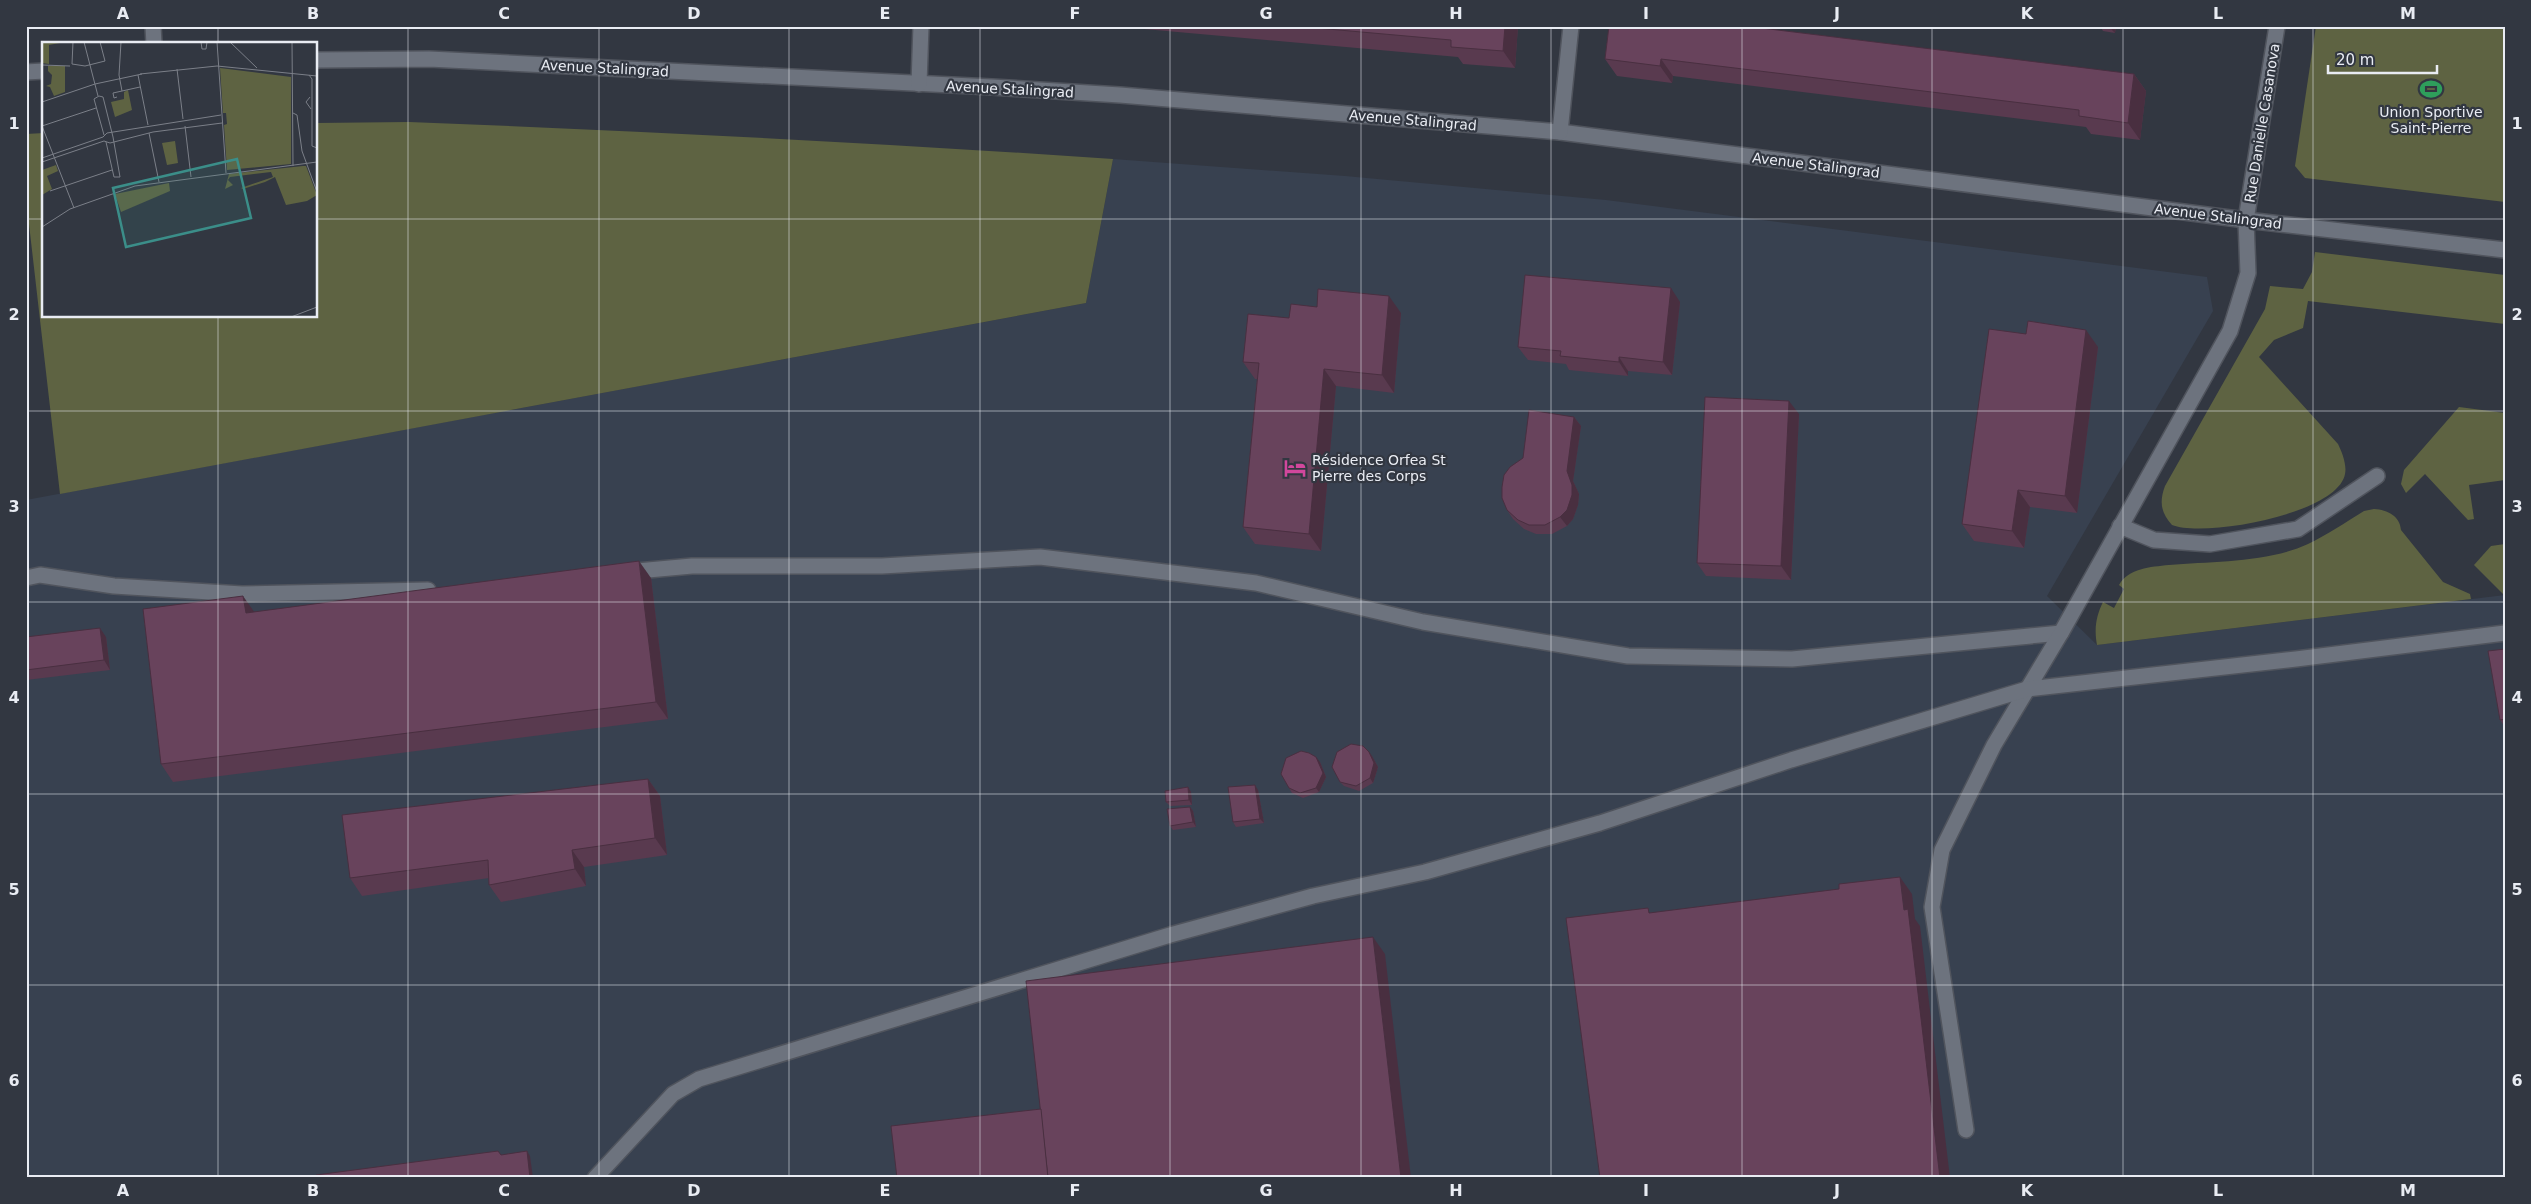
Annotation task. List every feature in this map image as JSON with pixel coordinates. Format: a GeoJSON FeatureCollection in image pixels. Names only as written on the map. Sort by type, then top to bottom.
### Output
{"type":"FeatureCollection","features":[{"type":"Feature","properties":{"kind":"street"},"geometry":{"type":"LineString","coordinates":[[154,26],[154,42]]}},
{"type":"Feature","properties":{"kind":"street"},"geometry":{"type":"LineString","coordinates":[[919,84],[921,26]]}},
{"type":"Feature","properties":{"kind":"street"},"geometry":{"type":"LineString","coordinates":[[1560,132],[1571,26]]}},
{"type":"Feature","properties":{"kind":"street","name":"Rue Danielle Casanova"},"geometry":{"type":"LineString","coordinates":[[1966,1130],[1932,906],[1942,850],[1994,746],[2060,633],[2230,331],[2248,272],[2246,220],[2277,26]]}},
{"type":"Feature","properties":{"kind":"street","name":"Avenue Stalingrad"},"geometry":{"type":"LineString","coordinates":[[318,60],[430,59],[1120,95],[1560,132],[2246,220],[2505,250]]}},
{"type":"Feature","properties":{"kind":"street"},"geometry":{"type":"LineString","coordinates":[[26,72],[42,71]]}},
{"type":"Feature","properties":{"kind":"street"},"geometry":{"type":"LineString","coordinates":[[2120,526],[2154,540],[2210,544],[2298,529],[2377,476]]}},
{"type":"Feature","properties":{"kind":"street"},"geometry":{"type":"LineString","coordinates":[[615,573],[692,566],[882,566],[1040,557],[1256,583],[1423,622],[1628,656],[1792,659],[2060,633]]}},
{"type":"Feature","properties":{"kind":"street"},"geometry":{"type":"LineString","coordinates":[[26,578],[40,575],[114,586],[242,594],[442,589]]}},
{"type":"Feature","properties":{"kind":"street"},"geometry":{"type":"LineString","coordinates":[[595,1178],[673,1094],[699,1079],[1170,935],[1313,896],[1425,872],[1600,823],[1792,760],[2027,689],[2296,659],[2505,633]]}},
{"type":"Feature","properties":{"kind":"shaded area"},"geometry":{"type":"Polygon","coordinates":[[[1113,159],[1345,176],[1606,200],[2207,277],[2213,311],[2047,596],[2097,645],[2505,595],[2505,1178],[26,1178],[26,500],[1086,303],[1113,159]]]}},
{"type":"Feature","properties":{"kind":"green space","name":"Union Sportive Saint-Pierre"},"geometry":{"type":"Polygon","coordinates":[[[2316,26],[2505,26],[2505,202],[2305,178],[2295,166],[2316,26]]]}},
{"type":"Feature","properties":{"kind":"green space"},"geometry":{"type":"Polygon","coordinates":[[[409,122],[585,129],[1113,159],[1086,303],[60,494],[26,198],[26,134],[42,133],[42,318],[318,318],[318,123],[409,122]]]}},
{"type":"Feature","properties":{"kind":"green space"},"geometry":{"type":"Polygon","coordinates":[[[2315,252],[2505,275],[2505,324],[2308,301],[2303,328],[2274,340],[2259,357],[2338,444],[2344,459],[2345,474],[2337,488],[2320,501],[2296,511],[2268,519],[2212,528],[2188,528],[2172,525],[2165,516],[2162,507],[2165,486],[2265,309],[2270,286],[2303,289],[2312,272],[2315,252]]]}},
{"type":"Feature","properties":{"kind":"green space"},"geometry":{"type":"Polygon","coordinates":[[[2459,407],[2505,413],[2505,480],[2469,485],[2474,519],[2468,520],[2425,474],[2406,493],[2401,484],[2404,470],[2459,407]]]}},
{"type":"Feature","properties":{"kind":"green space"},"geometry":{"type":"Polygon","coordinates":[[[2374,509],[2388,512],[2396,517],[2401,530],[2443,582],[2470,594],[2471,599],[2097,645],[2096,623],[2103,602],[2114,608],[2124,589],[2119,585],[2123,579],[2134,572],[2141,569],[2169,565],[2240,560],[2275,555],[2308,544],[2364,511],[2374,509]]]}},
{"type":"Feature","properties":{"kind":"green space"},"geometry":{"type":"Polygon","coordinates":[[[2505,544],[2504,595],[2474,565],[2491,546],[2505,544]]]}},
{"type":"Feature","properties":{"kind":"building"},"geometry":{"type":"Polygon","coordinates":[[[1294,26],[1505,26],[1503,51],[1451,47],[1451,40],[1294,26]]]}},
{"type":"Feature","properties":{"kind":"building"},"geometry":{"type":"Polygon","coordinates":[[[1609,26],[1745,26],[2134,74],[2128,123],[2079,116],[2079,110],[1661,59],[1660,66],[1605,59],[1609,26]]]}},
{"type":"Feature","properties":{"kind":"building"},"geometry":{"type":"Polygon","coordinates":[[[2100,26],[2112,26],[2111,29],[2100,26]]]}},
{"type":"Feature","properties":{"kind":"building"},"geometry":{"type":"Polygon","coordinates":[[[1525,275],[1671,288],[1663,362],[1619,357],[1619,362],[1560,356],[1561,351],[1518,347],[1525,275]]]}},
{"type":"Feature","properties":{"kind":"building","name":"Résidence Orfea St Pierre des Corps"},"geometry":{"type":"Polygon","coordinates":[[[1318,289],[1389,296],[1382,375],[1324,369],[1309,534],[1243,527],[1259,363],[1243,362],[1248,314],[1289,318],[1291,304],[1317,307],[1318,289]]]}},
{"type":"Feature","properties":{"kind":"building"},"geometry":{"type":"Polygon","coordinates":[[[2028,321],[2086,330],[2065,496],[2018,490],[2012,531],[1962,524],[1989,329],[2026,334],[2028,321]]]}},
{"type":"Feature","properties":{"kind":"building"},"geometry":{"type":"Polygon","coordinates":[[[1705,397],[1789,401],[1781,566],[1697,563],[1705,397]]]}},
{"type":"Feature","properties":{"kind":"building"},"geometry":{"type":"Polygon","coordinates":[[[1529,410],[1574,417],[1567,471],[1572,485],[1572,495],[1567,510],[1560,517],[1545,525],[1529,525],[1518,520],[1507,510],[1502,498],[1504,475],[1510,467],[1523,458],[1529,410]]]}},
{"type":"Feature","properties":{"kind":"building"},"geometry":{"type":"Polygon","coordinates":[[[639,561],[656,702],[161,764],[143,609],[243,596],[246,613],[639,561]]]}},
{"type":"Feature","properties":{"kind":"building"},"geometry":{"type":"Polygon","coordinates":[[[100,628],[104,660],[26,670],[26,637],[100,628]]]}},
{"type":"Feature","properties":{"kind":"building"},"geometry":{"type":"Polygon","coordinates":[[[2505,649],[2505,719],[2500,720],[2488,651],[2505,649]]]}},
{"type":"Feature","properties":{"kind":"building"},"geometry":{"type":"Polygon","coordinates":[[[1351,744],[1363,746],[1369,752],[1374,763],[1370,778],[1356,786],[1340,782],[1332,767],[1337,752],[1351,744]]]}},
{"type":"Feature","properties":{"kind":"building"},"geometry":{"type":"Polygon","coordinates":[[[1301,751],[1316,757],[1323,773],[1316,788],[1300,793],[1289,788],[1281,774],[1286,758],[1301,751]]]}},
{"type":"Feature","properties":{"kind":"building"},"geometry":{"type":"Polygon","coordinates":[[[648,779],[655,838],[572,850],[575,869],[489,885],[488,860],[350,878],[342,815],[648,779]]]}},
{"type":"Feature","properties":{"kind":"building"},"geometry":{"type":"Polygon","coordinates":[[[1255,785],[1260,819],[1233,822],[1228,787],[1255,785]]]}},
{"type":"Feature","properties":{"kind":"building"},"geometry":{"type":"Polygon","coordinates":[[[1188,787],[1189,800],[1166,802],[1165,791],[1188,787]]]}},
{"type":"Feature","properties":{"kind":"building"},"geometry":{"type":"Polygon","coordinates":[[[1190,807],[1193,822],[1170,826],[1167,809],[1190,807]]]}},
{"type":"Feature","properties":{"kind":"building"},"geometry":{"type":"Polygon","coordinates":[[[1900,877],[1904,910],[1908,909],[1940,1178],[1600,1178],[1566,918],[1648,908],[1649,913],[1839,889],[1839,884],[1900,877]]]}},
{"type":"Feature","properties":{"kind":"building"},"geometry":{"type":"Polygon","coordinates":[[[1373,937],[1401,1178],[1048,1178],[1026,981],[1373,937]]]}},
{"type":"Feature","properties":{"kind":"building"},"geometry":{"type":"Polygon","coordinates":[[[1041,1109],[1048,1178],[897,1178],[891,1126],[1041,1109]]]}},
{"type":"Feature","properties":{"kind":"building"},"geometry":{"type":"Polygon","coordinates":[[[498,1151],[501,1155],[527,1151],[530,1178],[317,1178],[316,1175],[498,1151]]]}},
{"type":"Feature","properties":{"kind":"place","name":"Union Sportive Saint-Pierre"},"geometry":{"type":"Point","coordinates":[2431,89]}},
{"type":"Feature","properties":{"kind":"place","name":"Résidence Orfea St Pierre des Corps"},"geometry":{"type":"Point","coordinates":[1295,468]}}]}
